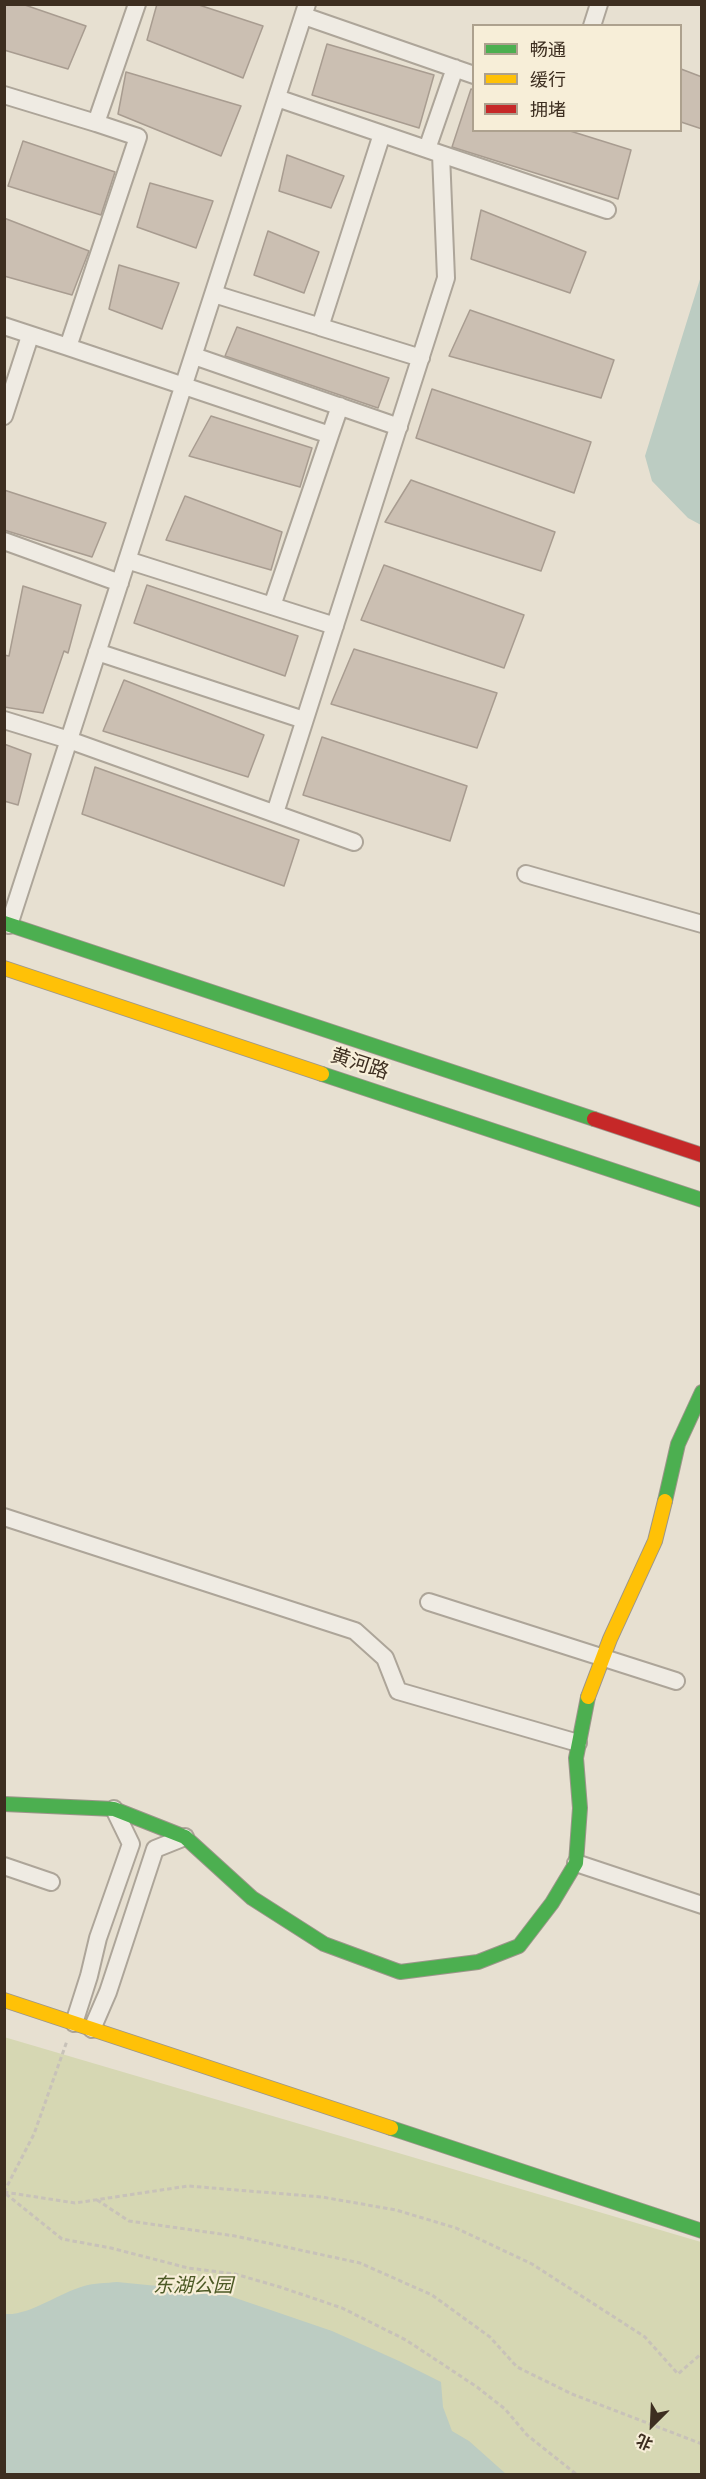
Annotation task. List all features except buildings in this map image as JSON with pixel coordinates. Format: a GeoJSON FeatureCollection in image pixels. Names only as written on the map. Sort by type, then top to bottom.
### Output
{"type":"FeatureCollection","features":[{"type":"Feature","properties":{"kind":"street"},"geometry":{"type":"LineString","coordinates":[[96,123],[137,4]]}},
{"type":"Feature","properties":{"kind":"street"},"geometry":{"type":"LineString","coordinates":[[593,24],[599,4]]}},
{"type":"Feature","properties":{"kind":"street"},"geometry":{"type":"LineString","coordinates":[[7,924],[69,740],[305,10],[472,74]]}},
{"type":"Feature","properties":{"kind":"street"},"geometry":{"type":"LineString","coordinates":[[275,813],[446,278],[434,152],[455,68]]}},
{"type":"Feature","properties":{"kind":"street"},"geometry":{"type":"LineString","coordinates":[[4,95],[138,137],[68,347]]}},
{"type":"Feature","properties":{"kind":"street"},"geometry":{"type":"LineString","coordinates":[[277,98],[608,210]]}},
{"type":"Feature","properties":{"kind":"street"},"geometry":{"type":"LineString","coordinates":[[320,327],[382,134]]}},
{"type":"Feature","properties":{"kind":"street"},"geometry":{"type":"LineString","coordinates":[[214,294],[421,358]]}},
{"type":"Feature","properties":{"kind":"street"},"geometry":{"type":"LineString","coordinates":[[4,326],[330,435]]}},
{"type":"Feature","properties":{"kind":"street"},"geometry":{"type":"LineString","coordinates":[[4,416],[30,336]]}},
{"type":"Feature","properties":{"kind":"street"},"geometry":{"type":"LineString","coordinates":[[194,356],[399,426]]}},
{"type":"Feature","properties":{"kind":"street"},"geometry":{"type":"LineString","coordinates":[[272,606],[340,406]]}},
{"type":"Feature","properties":{"kind":"street"},"geometry":{"type":"LineString","coordinates":[[4,541],[120,583]]}},
{"type":"Feature","properties":{"kind":"street"},"geometry":{"type":"LineString","coordinates":[[127,560],[334,626]]}},
{"type":"Feature","properties":{"kind":"street"},"geometry":{"type":"LineString","coordinates":[[97,652],[304,720]]}},
{"type":"Feature","properties":{"kind":"street"},"geometry":{"type":"LineString","coordinates":[[4,720],[69,740],[354,842]]}},
{"type":"Feature","properties":{"kind":"street"},"geometry":{"type":"LineString","coordinates":[[526,874],[702,924]]}},
{"type":"Feature","properties":{"kind":"street","name":"黄河路"},"geometry":{"type":"LineString","coordinates":[[7,924],[702,1155]]}},
{"type":"Feature","properties":{"kind":"street","name":"黄河路"},"geometry":{"type":"LineString","coordinates":[[4,968],[702,1200]]}},
{"type":"Feature","properties":{"kind":"street"},"geometry":{"type":"LineString","coordinates":[[4,1803],[114,1809],[184,1837],[252,1898],[324,1944],[400,1972],[478,1962],[519,1946],[552,1903],[576,1863],[580,1808],[576,1758],[585,1706],[603,1657],[655,1541],[678,1444],[702,1392]]}},
{"type":"Feature","properties":{"kind":"street"},"geometry":{"type":"LineString","coordinates":[[4,1517],[355,1630],[385,1658],[398,1690],[578,1743]]}},
{"type":"Feature","properties":{"kind":"street"},"geometry":{"type":"LineString","coordinates":[[429,1602],[676,1681]]}},
{"type":"Feature","properties":{"kind":"street"},"geometry":{"type":"LineString","coordinates":[[74,2023],[98,1938],[131,1844],[114,1809]]}},
{"type":"Feature","properties":{"kind":"street"},"geometry":{"type":"LineString","coordinates":[[92,2029],[108,1992],[155,1849],[184,1837]]}},
{"type":"Feature","properties":{"kind":"street"},"geometry":{"type":"LineString","coordinates":[[576,1863],[702,1905]]}},
{"type":"Feature","properties":{"kind":"street"},"geometry":{"type":"LineString","coordinates":[[4,1866],[51,1882]]}},
{"type":"Feature","properties":{"kind":"street"},"geometry":{"type":"LineString","coordinates":[[4,2000],[702,2230]]}},
{"type":"Feature","properties":{"kind":"path"},"geometry":{"type":"LineString","coordinates":[[4,2192],[34,2134],[74,2023]]}},
{"type":"Feature","properties":{"kind":"path"},"geometry":{"type":"LineString","coordinates":[[576,2475],[528,2435],[505,2409],[477,2387],[406,2340],[342,2308],[235,2274],[188,2268],[111,2248],[62,2239],[4,2192],[75,2204],[188,2186],[322,2197],[396,2210],[456,2228],[532,2264],[645,2337],[678,2374],[702,2354]]}},
{"type":"Feature","properties":{"kind":"path"},"geometry":{"type":"LineString","coordinates":[[97,2200],[129,2221],[235,2236],[360,2263],[432,2295],[490,2337],[517,2367],[572,2394],[702,2445]]}},
{"type":"Feature","properties":{"kind":"green space","name":"东湖公园"},"geometry":{"type":"Polygon","coordinates":[[[4,2037],[701,2242],[701,2474],[5,2474],[4,2037]]]}},
{"type":"Feature","properties":{"kind":"shaded area"},"geometry":{"type":"Polygon","coordinates":[[[701,276],[702,525],[688,518],[652,481],[645,456],[701,276]]]}},
{"type":"Feature","properties":{"kind":"shaded area"},"geometry":{"type":"Polygon","coordinates":[[[117,2282],[218,2292],[332,2331],[399,2361],[441,2382],[443,2407],[452,2431],[469,2441],[506,2474],[5,2474],[5,2314],[14,2314],[34,2308],[84,2286],[117,2282]]]}},
{"type":"Feature","properties":{"kind":"traffic: fast"},"geometry":{"type":"LineString","coordinates":[[4,923],[594,1119]]}},
{"type":"Feature","properties":{"kind":"traffic: fast"},"geometry":{"type":"LineString","coordinates":[[322,1074],[702,1200]]}},
{"type":"Feature","properties":{"kind":"traffic: fast"},"geometry":{"type":"LineString","coordinates":[[665,1501],[678,1444],[702,1392]]}},
{"type":"Feature","properties":{"kind":"traffic: fast"},"geometry":{"type":"LineString","coordinates":[[4,1804],[114,1809],[185,1837],[252,1898],[324,1944],[400,1972],[478,1962],[519,1946],[552,1903],[576,1863],[580,1808],[576,1758],[588,1697]]}},
{"type":"Feature","properties":{"kind":"traffic: fast"},"geometry":{"type":"LineString","coordinates":[[391,2128],[702,2231]]}},
{"type":"Feature","properties":{"kind":"traffic: slow"},"geometry":{"type":"LineString","coordinates":[[4,968],[322,1074]]}},
{"type":"Feature","properties":{"kind":"traffic: slow"},"geometry":{"type":"LineString","coordinates":[[588,1697],[610,1639],[655,1541],[665,1501]]}},
{"type":"Feature","properties":{"kind":"traffic: slow"},"geometry":{"type":"LineString","coordinates":[[4,2000],[391,2128]]}},
{"type":"Feature","properties":{"kind":"traffic: jam"},"geometry":{"type":"LineString","coordinates":[[594,1119],[702,1155]]}}]}
